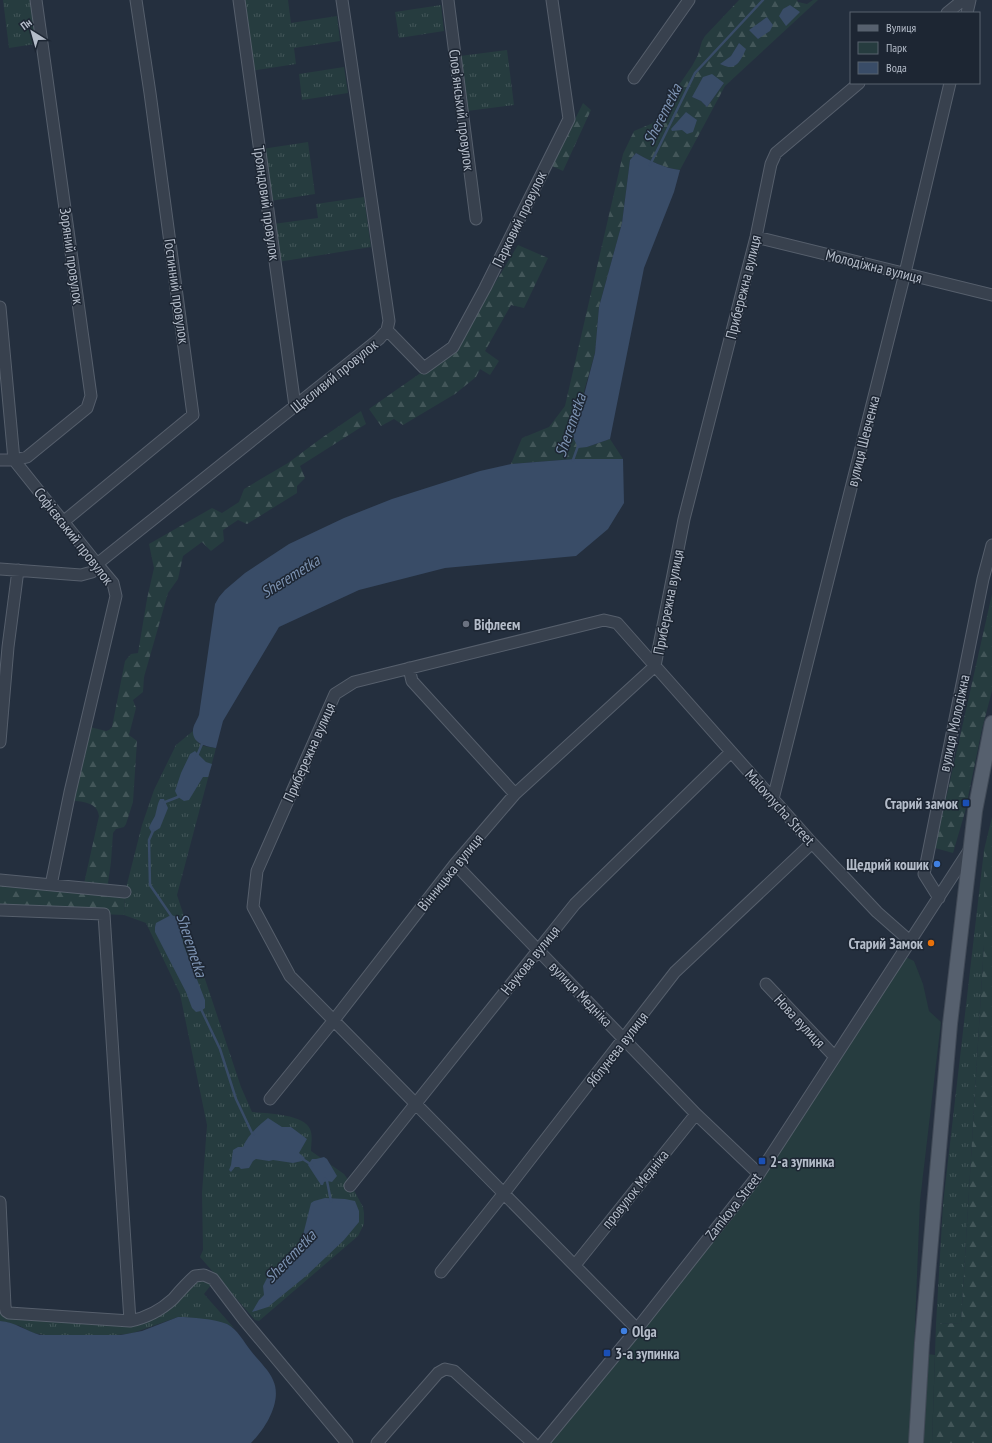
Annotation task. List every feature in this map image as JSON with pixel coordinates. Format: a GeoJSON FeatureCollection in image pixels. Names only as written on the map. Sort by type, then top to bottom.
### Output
{"type":"FeatureCollection","features":[{"type":"Feature","properties":{"kind":"main road"},"geometry":{"type":"LineString","coordinates":[[916,1443],[922,1343],[948,1047],[975,811],[992,723]]}},
{"type":"Feature","properties":{"kind":"street","name":"Зоряний провулок"},"geometry":{"type":"LineString","coordinates":[[0,460],[14,460],[27,457],[87,408],[91,396],[36,0]]}},
{"type":"Feature","properties":{"kind":"street","name":"Гостинний провулок"},"geometry":{"type":"LineString","coordinates":[[63,522],[193,415],[151,100],[136,0]]}},
{"type":"Feature","properties":{"kind":"street","name":"Трояндовий провулок"},"geometry":{"type":"LineString","coordinates":[[239,0],[295,406]]}},
{"type":"Feature","properties":{"kind":"street","name":"Щасливий провулок"},"geometry":{"type":"LineString","coordinates":[[0,569],[81,575],[92,572],[97,564],[380,339],[387,330],[389,321],[342,0]]}},
{"type":"Feature","properties":{"kind":"street","name":"Словʼянський провулок"},"geometry":{"type":"LineString","coordinates":[[448,0],[476,219]]}},
{"type":"Feature","properties":{"kind":"street","name":"Парковий провулок"},"geometry":{"type":"LineString","coordinates":[[387,330],[424,368],[453,347],[485,288],[569,118],[552,0]]}},
{"type":"Feature","properties":{"kind":"street"},"geometry":{"type":"LineString","coordinates":[[634,78],[689,0]]}},
{"type":"Feature","properties":{"kind":"street"},"geometry":{"type":"LineString","coordinates":[[947,12],[963,0]]}},
{"type":"Feature","properties":{"kind":"street"},"geometry":{"type":"LineString","coordinates":[[967,12],[970,0]]}},
{"type":"Feature","properties":{"kind":"street","name":"Прибережна вулиця"},"geometry":{"type":"LineString","coordinates":[[655,666],[684,519],[756,237],[771,164],[776,153],[858,84]]}},
{"type":"Feature","properties":{"kind":"street","name":"вулиця Шевченка"},"geometry":{"type":"LineString","coordinates":[[773,799],[905,273],[950,84]]}},
{"type":"Feature","properties":{"kind":"street","name":"Молодіжна вулиця"},"geometry":{"type":"LineString","coordinates":[[756,237],[992,295]]}},
{"type":"Feature","properties":{"kind":"street"},"geometry":{"type":"LineString","coordinates":[[0,307],[14,460]]}},
{"type":"Feature","properties":{"kind":"street","name":"Софієвський провулок"},"geometry":{"type":"LineString","coordinates":[[14,460],[97,564],[114,583],[116,596],[70,792],[51,884]]}},
{"type":"Feature","properties":{"kind":"street","name":"вулиця Молодіжна"},"geometry":{"type":"LineString","coordinates":[[941,895],[924,874],[982,586],[992,545]]}},
{"type":"Feature","properties":{"kind":"street"},"geometry":{"type":"LineString","coordinates":[[0,742],[8,647],[18,570]]}},
{"type":"Feature","properties":{"kind":"street","name":"Прибережна вулиця"},"geometry":{"type":"LineString","coordinates":[[637,1329],[290,976],[253,907],[257,871],[335,694],[354,682],[604,620],[617,623],[655,666]]}},
{"type":"Feature","properties":{"kind":"street","name":"Malovnycha Street"},"geometry":{"type":"LineString","coordinates":[[655,666],[812,843],[877,912],[910,942]]}},
{"type":"Feature","properties":{"kind":"street","name":"Вінницька вулиця"},"geometry":{"type":"LineString","coordinates":[[270,1099],[334,1020],[455,864],[515,794],[655,666]]}},
{"type":"Feature","properties":{"kind":"street"},"geometry":{"type":"LineString","coordinates":[[409,668],[412,681],[515,794]]}},
{"type":"Feature","properties":{"kind":"street","name":"Наукова вулиця"},"geometry":{"type":"LineString","coordinates":[[350,1186],[575,904],[731,752]]}},
{"type":"Feature","properties":{"kind":"street","name":"Яблунева вулиця"},"geometry":{"type":"LineString","coordinates":[[441,1272],[675,972],[812,843]]}},
{"type":"Feature","properties":{"kind":"street","name":"Zamkova Street"},"geometry":{"type":"LineString","coordinates":[[542,1443],[637,1329],[759,1174],[970,849]]}},
{"type":"Feature","properties":{"kind":"street","name":"вулиця Медніка"},"geometry":{"type":"LineString","coordinates":[[455,864],[696,1114],[759,1174]]}},
{"type":"Feature","properties":{"kind":"street"},"geometry":{"type":"LineString","coordinates":[[0,880],[125,892]]}},
{"type":"Feature","properties":{"kind":"street"},"geometry":{"type":"LineString","coordinates":[[0,910],[104,914],[130,1321]]}},
{"type":"Feature","properties":{"kind":"street","name":"Нова вулиця"},"geometry":{"type":"LineString","coordinates":[[766,984],[834,1057]]}},
{"type":"Feature","properties":{"kind":"street","name":"провулок Медніка"},"geometry":{"type":"LineString","coordinates":[[574,1265],[696,1114]]}},
{"type":"Feature","properties":{"kind":"street"},"geometry":{"type":"LineString","coordinates":[[0,1202],[6,1311],[9,1313],[130,1321],[143,1318],[161,1308],[195,1276],[208,1276],[218,1285],[244,1320],[347,1443]]}},
{"type":"Feature","properties":{"kind":"street"},"geometry":{"type":"LineString","coordinates":[[376,1443],[438,1373],[445,1369],[454,1371],[533,1443]]}},
{"type":"Feature","properties":{"kind":"green space"},"geometry":{"type":"Polygon","coordinates":[[[3,0],[37,0],[42,43],[9,48],[3,0]]]}},
{"type":"Feature","properties":{"kind":"green space"},"geometry":{"type":"Polygon","coordinates":[[[239,0],[288,0],[291,23],[337,16],[340,41],[294,48],[296,64],[251,71],[239,0]]]}},
{"type":"Feature","properties":{"kind":"green space"},"geometry":{"type":"Polygon","coordinates":[[[739,0],[797,0],[798,2],[807,4],[813,0],[818,0],[725,86],[680,170],[657,164],[636,153],[630,160],[622,223],[599,307],[595,353],[584,391],[587,447],[610,439],[623,459],[574,459],[511,464],[522,438],[549,427],[565,406],[623,154],[634,131],[653,123],[692,66],[705,36],[739,0]],[[724,83],[692,97],[701,101],[707,107],[724,83]]]}},
{"type":"Feature","properties":{"kind":"green space"},"geometry":{"type":"Polygon","coordinates":[[[441,5],[444,31],[399,38],[395,12],[441,5]]]}},
{"type":"Feature","properties":{"kind":"green space"},"geometry":{"type":"Polygon","coordinates":[[[507,50],[514,105],[467,111],[460,56],[507,50]]]}},
{"type":"Feature","properties":{"kind":"green space"},"geometry":{"type":"Polygon","coordinates":[[[344,67],[348,93],[302,100],[299,74],[344,67]]]}},
{"type":"Feature","properties":{"kind":"green space"},"geometry":{"type":"Polygon","coordinates":[[[583,103],[591,110],[563,171],[552,166],[583,103]]]}},
{"type":"Feature","properties":{"kind":"green space"},"geometry":{"type":"Polygon","coordinates":[[[308,142],[315,194],[270,201],[262,149],[308,142]]]}},
{"type":"Feature","properties":{"kind":"green space"},"geometry":{"type":"Polygon","coordinates":[[[364,197],[371,247],[278,262],[273,224],[318,218],[316,204],[364,197]]]}},
{"type":"Feature","properties":{"kind":"green space"},"geometry":{"type":"Polygon","coordinates":[[[518,245],[548,258],[524,308],[511,305],[485,351],[499,361],[490,375],[480,369],[476,377],[455,394],[403,425],[394,419],[381,426],[369,409],[432,365],[459,342],[518,245]]]}},
{"type":"Feature","properties":{"kind":"green space"},"geometry":{"type":"Polygon","coordinates":[[[361,411],[366,424],[300,466],[305,478],[297,486],[297,493],[247,524],[238,520],[223,530],[224,541],[211,551],[202,542],[183,556],[178,579],[168,593],[144,677],[143,692],[133,700],[136,708],[129,735],[137,741],[133,802],[126,824],[124,827],[116,829],[113,833],[107,890],[125,892],[124,915],[0,910],[0,880],[83,888],[99,816],[98,811],[92,805],[69,800],[86,726],[106,731],[112,727],[125,661],[131,654],[138,653],[154,568],[149,544],[212,508],[222,513],[239,502],[244,489],[288,463],[361,411]]]}},
{"type":"Feature","properties":{"kind":"green space"},"geometry":{"type":"Polygon","coordinates":[[[992,594],[992,691],[982,729],[965,812],[953,853],[935,848],[992,594]]]}},
{"type":"Feature","properties":{"kind":"green space"},"geometry":{"type":"Polygon","coordinates":[[[193,731],[198,742],[207,747],[216,748],[177,895],[241,1087],[252,1112],[293,1117],[306,1124],[310,1129],[311,1134],[311,1151],[344,1174],[363,1207],[364,1213],[364,1224],[358,1236],[259,1321],[255,1320],[200,1257],[203,1250],[202,1193],[207,1125],[180,994],[146,923],[124,915],[125,892],[142,825],[154,790],[176,745],[193,731]]]}},
{"type":"Feature","properties":{"kind":"green space"},"geometry":{"type":"Polygon","coordinates":[[[992,817],[992,1443],[932,1443],[936,1324],[961,1323],[984,944],[984,850],[992,817]]]}},
{"type":"Feature","properties":{"kind":"green space"},"geometry":{"type":"Polygon","coordinates":[[[984,850],[984,944],[961,1323],[936,1324],[943,1204],[984,850]]]}},
{"type":"Feature","properties":{"kind":"green space"},"geometry":{"type":"Polygon","coordinates":[[[902,955],[914,961],[923,984],[929,1011],[941,1022],[920,1201],[914,1352],[935,1355],[932,1443],[543,1443],[759,1174],[902,955]]]}},
{"type":"Feature","properties":{"kind":"green space"},"geometry":{"type":"Polygon","coordinates":[[[191,1279],[214,1281],[204,1294],[234,1328],[226,1324],[178,1317],[133,1333],[110,1336],[51,1336],[33,1333],[20,1326],[0,1321],[0,1313],[130,1321],[143,1318],[191,1279]]]}},
{"type":"Feature","properties":{"kind":"water"},"geometry":{"type":"Polygon","coordinates":[[[790,5],[800,12],[786,26],[779,16],[783,9],[790,5]]]}},
{"type":"Feature","properties":{"kind":"water"},"geometry":{"type":"Polygon","coordinates":[[[767,17],[773,25],[770,31],[758,39],[749,30],[767,17]]]}},
{"type":"Feature","properties":{"kind":"water"},"geometry":{"type":"Polygon","coordinates":[[[739,43],[746,49],[738,63],[730,67],[720,64],[731,56],[739,43]]]}},
{"type":"Feature","properties":{"kind":"water"},"geometry":{"type":"Polygon","coordinates":[[[712,74],[724,83],[707,107],[701,101],[692,97],[703,77],[712,74]]]}},
{"type":"Feature","properties":{"kind":"water"},"geometry":{"type":"Polygon","coordinates":[[[686,112],[697,120],[693,132],[687,134],[682,130],[672,131],[671,129],[686,112]]]}},
{"type":"Feature","properties":{"kind":"water"},"geometry":{"type":"Polygon","coordinates":[[[636,153],[657,164],[680,170],[674,192],[644,268],[610,439],[587,447],[578,448],[573,437],[595,353],[599,307],[622,223],[630,160],[636,153]]]}},
{"type":"Feature","properties":{"kind":"water"},"geometry":{"type":"Polygon","coordinates":[[[574,459],[623,459],[624,503],[608,529],[576,556],[445,568],[359,590],[279,627],[223,721],[216,748],[200,744],[197,741],[193,735],[193,728],[199,715],[215,604],[225,590],[245,573],[289,544],[344,518],[392,499],[480,471],[511,464],[574,459]]]}},
{"type":"Feature","properties":{"kind":"water"},"geometry":{"type":"Polygon","coordinates":[[[195,751],[206,762],[212,764],[208,777],[203,777],[189,800],[184,801],[178,797],[175,791],[181,773],[190,754],[195,751]]]}},
{"type":"Feature","properties":{"kind":"water"},"geometry":{"type":"Polygon","coordinates":[[[160,799],[164,799],[168,808],[160,828],[152,833],[149,828],[155,816],[160,799]]]}},
{"type":"Feature","properties":{"kind":"water"},"geometry":{"type":"Polygon","coordinates":[[[171,915],[177,917],[184,946],[205,1000],[205,1008],[201,1011],[196,1012],[192,1008],[186,992],[155,932],[156,923],[171,915]]]}},
{"type":"Feature","properties":{"kind":"water"},"geometry":{"type":"Polygon","coordinates":[[[268,1118],[282,1127],[291,1127],[307,1139],[299,1153],[305,1158],[302,1161],[293,1163],[256,1159],[249,1168],[241,1169],[239,1167],[235,1167],[231,1172],[229,1170],[233,1150],[238,1147],[243,1147],[254,1131],[268,1118]]]}},
{"type":"Feature","properties":{"kind":"water"},"geometry":{"type":"Polygon","coordinates":[[[324,1157],[327,1159],[337,1176],[332,1182],[327,1181],[321,1185],[308,1165],[312,1159],[324,1157]]]}},
{"type":"Feature","properties":{"kind":"water"},"geometry":{"type":"Polygon","coordinates":[[[325,1198],[355,1201],[359,1211],[359,1222],[344,1240],[306,1276],[268,1307],[252,1312],[259,1300],[264,1295],[263,1286],[267,1278],[282,1270],[302,1239],[311,1203],[325,1198]]]}},
{"type":"Feature","properties":{"kind":"water"},"geometry":{"type":"Polygon","coordinates":[[[178,1317],[222,1322],[231,1326],[271,1376],[276,1388],[274,1405],[267,1422],[251,1443],[0,1443],[0,1321],[11,1323],[40,1335],[121,1335],[142,1331],[178,1317]]]}},
{"type":"Feature","properties":{"kind":"waterway","name":"Sheremetka"},"geometry":{"type":"LineString","coordinates":[[650,165],[695,73],[763,0]]}},
{"type":"Feature","properties":{"kind":"waterway","name":"Sheremetka"},"geometry":{"type":"LineString","coordinates":[[573,460],[578,446]]}},
{"type":"Feature","properties":{"kind":"waterway","name":"Sheremetka"},"geometry":{"type":"LineString","coordinates":[[196,758],[202,744]]}},
{"type":"Feature","properties":{"kind":"waterway","name":"Sheremetka"},"geometry":{"type":"LineString","coordinates":[[164,805],[165,802],[178,797],[179,795]]}},
{"type":"Feature","properties":{"kind":"waterway","name":"Sheremetka"},"geometry":{"type":"LineString","coordinates":[[153,831],[149,840],[150,885],[172,917]]}},
{"type":"Feature","properties":{"kind":"waterway","name":"Sheremetka"},"geometry":{"type":"LineString","coordinates":[[201,1009],[220,1049],[236,1099],[252,1133],[254,1134]]}},
{"type":"Feature","properties":{"kind":"waterway","name":"Sheremetka"},"geometry":{"type":"LineString","coordinates":[[301,1158],[312,1165]]}},
{"type":"Feature","properties":{"kind":"waterway","name":"Sheremetka"},"geometry":{"type":"LineString","coordinates":[[325,1179],[327,1181],[331,1201]]}},
{"type":"Feature","properties":{"kind":"place","name":"Віфлеєм"},"geometry":{"type":"Point","coordinates":[466,624]}},
{"type":"Feature","properties":{"kind":"place","name":"Старий замок"},"geometry":{"type":"Point","coordinates":[966,803]}},
{"type":"Feature","properties":{"kind":"place","name":"Щедрий кошик"},"geometry":{"type":"Point","coordinates":[937,864]}},
{"type":"Feature","properties":{"kind":"place","name":"Старий Замок"},"geometry":{"type":"Point","coordinates":[931,943]}},
{"type":"Feature","properties":{"kind":"place","name":"2-а зупинка"},"geometry":{"type":"Point","coordinates":[762,1161]}},
{"type":"Feature","properties":{"kind":"place","name":"Olga"},"geometry":{"type":"Point","coordinates":[624,1331]}},
{"type":"Feature","properties":{"kind":"place","name":"3-а зупинка"},"geometry":{"type":"Point","coordinates":[607,1353]}}]}
